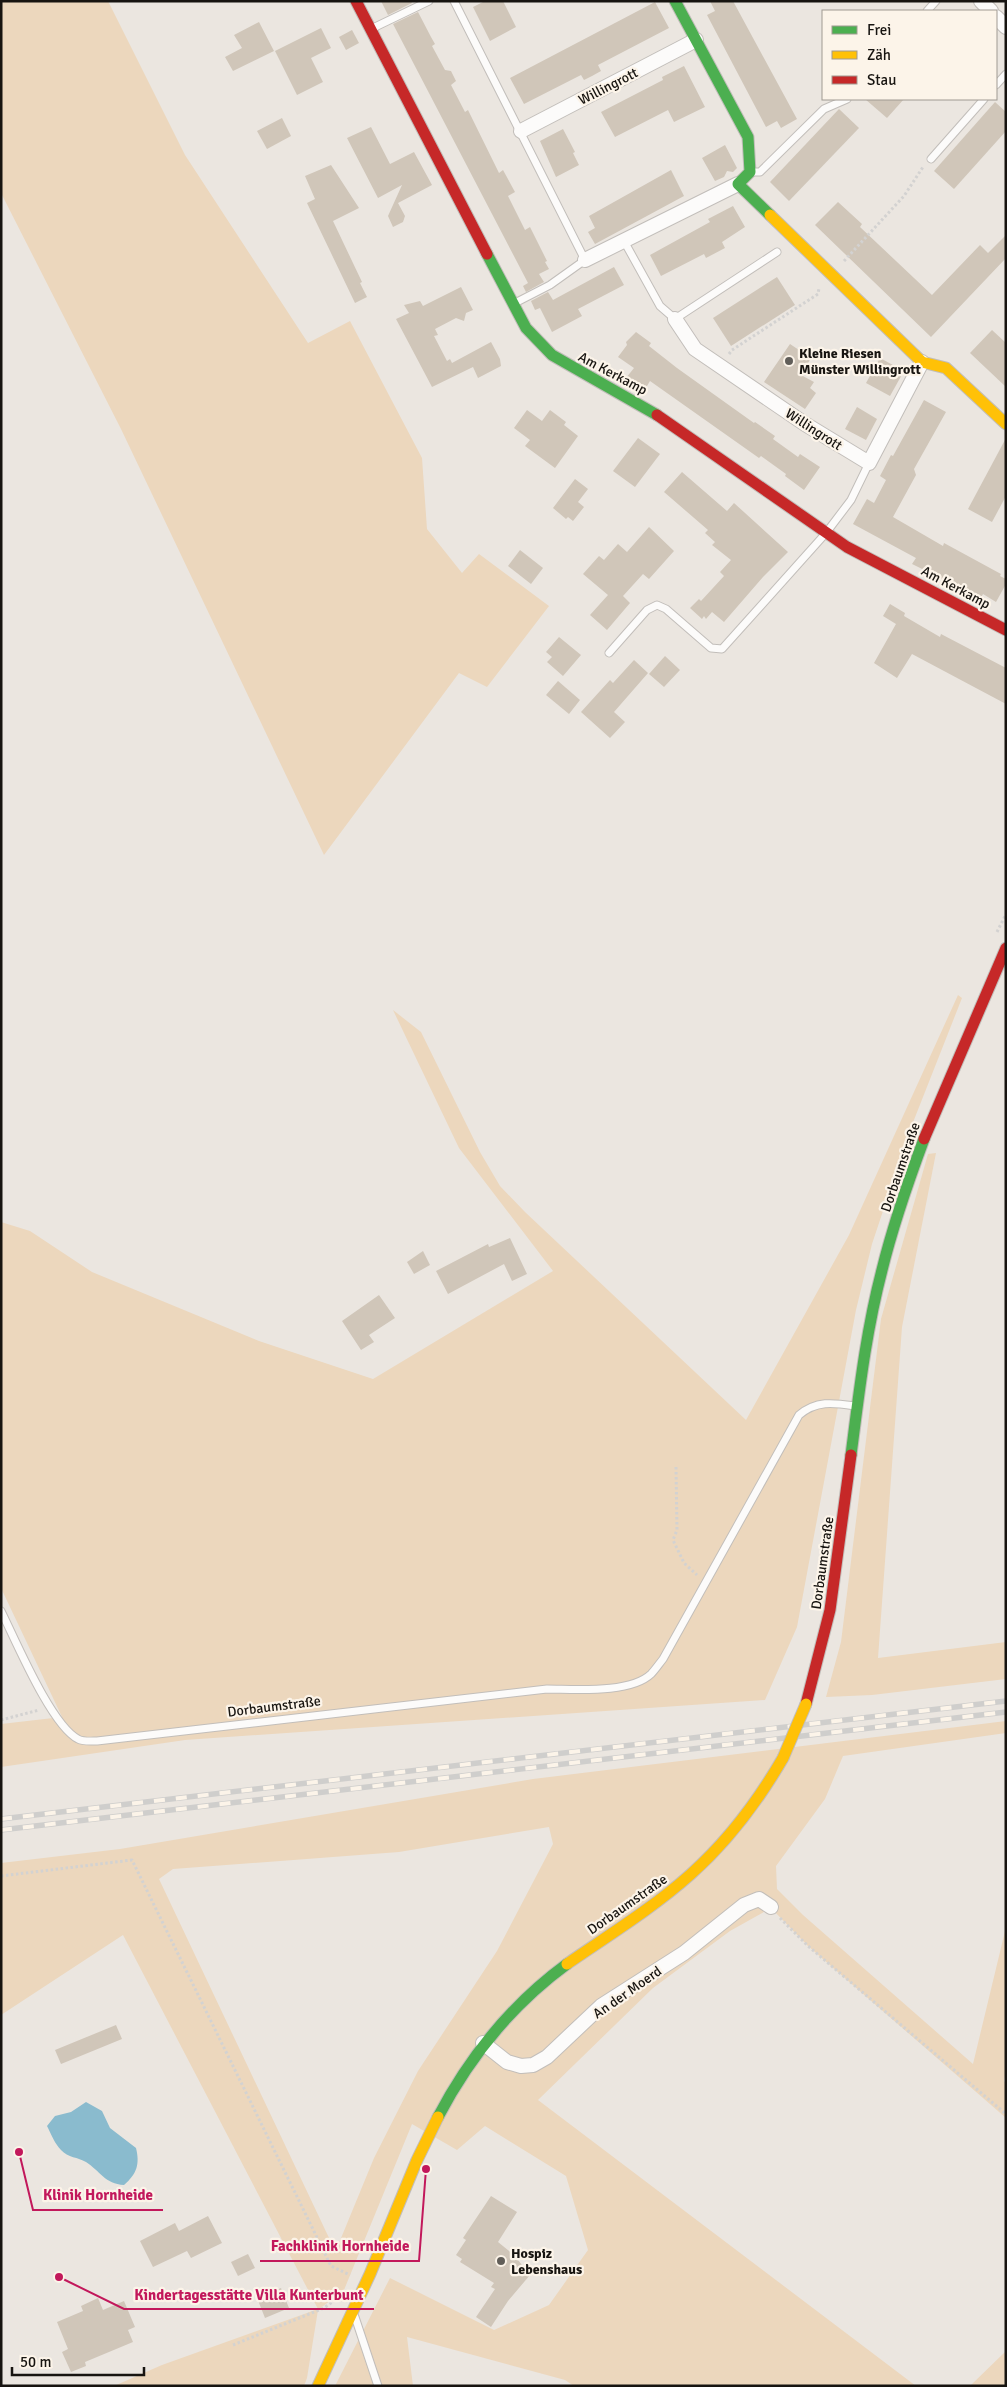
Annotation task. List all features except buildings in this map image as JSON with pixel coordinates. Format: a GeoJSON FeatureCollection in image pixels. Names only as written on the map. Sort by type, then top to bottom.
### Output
{"type":"FeatureCollection","features":[{"type":"Feature","properties":{"kind":"street","name":"Am Kerkamp"},"geometry":{"type":"LineString","coordinates":[[356,1],[526,328],[552,355],[566,366],[652,411],[847,547],[1006,630]]}},
{"type":"Feature","properties":{"kind":"street"},"geometry":{"type":"LineString","coordinates":[[585,260],[738,184],[750,172],[748,137],[675,1]]}},
{"type":"Feature","properties":{"kind":"street"},"geometry":{"type":"LineString","coordinates":[[981,1],[990,10]]}},
{"type":"Feature","properties":{"kind":"street"},"geometry":{"type":"LineString","coordinates":[[997,18],[1006,27]]}},
{"type":"Feature","properties":{"kind":"street","name":"Willingrott"},"geometry":{"type":"LineString","coordinates":[[521,131],[696,40]]}},
{"type":"Feature","properties":{"kind":"street"},"geometry":{"type":"LineString","coordinates":[[738,184],[922,362],[946,368],[1006,424]]}},
{"type":"Feature","properties":{"kind":"street","name":"Willingrott"},"geometry":{"type":"LineString","coordinates":[[675,319],[695,349],[805,424],[869,463]]}},
{"type":"Feature","properties":{"kind":"street"},"geometry":{"type":"LineString","coordinates":[[869,463],[922,362]]}},
{"type":"Feature","properties":{"kind":"street","name":"Dorbaumstraße"},"geometry":{"type":"LineString","coordinates":[[318,2386],[367,2281],[444,2100],[483,2043],[511,2012],[548,1979],[652,1906],[687,1879],[711,1857],[751,1811],[783,1758],[806,1704],[824,1646],[856,1406],[872,1316],[889,1249],[909,1183],[960,1050],[1006,948]]}},
{"type":"Feature","properties":{"kind":"street","name":"An der Moerd"},"geometry":{"type":"LineString","coordinates":[[483,2043],[507,2062],[521,2066],[533,2065],[547,2057],[601,2006],[684,1953],[744,1905],[759,1899],[771,1907]]}},
{"type":"Feature","properties":{"kind":"lane"},"geometry":{"type":"LineString","coordinates":[[370,30],[429,1]]}},
{"type":"Feature","properties":{"kind":"lane"},"geometry":{"type":"LineString","coordinates":[[454,1],[585,260],[550,285],[513,304]]}},
{"type":"Feature","properties":{"kind":"lane"},"geometry":{"type":"LineString","coordinates":[[997,85],[1006,74]]}},
{"type":"Feature","properties":{"kind":"lane"},"geometry":{"type":"LineString","coordinates":[[750,172],[760,172],[824,109],[845,100]]}},
{"type":"Feature","properties":{"kind":"lane"},"geometry":{"type":"LineString","coordinates":[[931,159],[983,100]]}},
{"type":"Feature","properties":{"kind":"lane"},"geometry":{"type":"LineString","coordinates":[[624,242],[660,306],[675,319],[777,252]]}},
{"type":"Feature","properties":{"kind":"lane"},"geometry":{"type":"LineString","coordinates":[[609,653],[646,610],[657,605],[666,608],[711,648],[722,649],[826,533],[851,500],[869,463]]}},
{"type":"Feature","properties":{"kind":"lane","name":"Dorbaumstraße"},"geometry":{"type":"LineString","coordinates":[[1,1611],[50,1707],[66,1729],[79,1740],[97,1741],[547,1689],[616,1687],[633,1684],[650,1675],[663,1659],[799,1415],[809,1407],[821,1403],[856,1406]]}},
{"type":"Feature","properties":{"kind":"lane"},"geometry":{"type":"LineString","coordinates":[[353,2312],[378,2386]]}},
{"type":"Feature","properties":{"kind":"path"},"geometry":{"type":"LineString","coordinates":[[676,1467],[677,1530],[673,1540],[684,1563],[705,1582]]}},
{"type":"Feature","properties":{"kind":"path"},"geometry":{"type":"LineString","coordinates":[[1,1720],[50,1707]]}},
{"type":"Feature","properties":{"kind":"path"},"geometry":{"type":"LineString","coordinates":[[1,1876],[132,1860],[331,2266],[367,2281]]}},
{"type":"Feature","properties":{"kind":"path"},"geometry":{"type":"LineString","coordinates":[[771,1907],[808,1946],[1006,2114]]}},
{"type":"Feature","properties":{"kind":"path"},"geometry":{"type":"LineString","coordinates":[[233,2345],[324,2308],[344,2294]]}},
{"type":"Feature","properties":{"kind":"shaded area"},"geometry":{"type":"Polygon","coordinates":[[[1,1],[108,1],[185,155],[308,343],[350,321],[422,458],[427,529],[462,573],[479,554],[549,606],[487,687],[459,673],[324,855],[121,429],[1,193],[1,1]]]}},
{"type":"Feature","properties":{"kind":"shaded area"},"geometry":{"type":"Polygon","coordinates":[[[958,995],[962,998],[910,1130],[872,1244],[856,1310],[797,1627],[765,1700],[185,1740],[1,1767],[1,1724],[62,1717],[1,1588],[1,1222],[30,1231],[92,1272],[259,1341],[373,1379],[553,1271],[459,1148],[393,1010],[421,1032],[480,1152],[500,1186],[525,1212],[746,1420],[849,1235],[958,995]]]}},
{"type":"Feature","properties":{"kind":"shaded area"},"geometry":{"type":"Polygon","coordinates":[[[936,1153],[902,1327],[878,1658],[1006,1642],[1006,1679],[872,1695],[826,1697],[841,1642],[881,1319],[928,1154],[936,1153]]]}},
{"type":"Feature","properties":{"kind":"shaded area"},"geometry":{"type":"Polygon","coordinates":[[[1006,1721],[1006,1733],[843,1756],[825,1799],[776,1866],[777,1889],[803,1915],[973,2064],[1006,1927],[1006,2070],[1004,2081],[1006,2083],[1006,2118],[808,1946],[771,1908],[730,1931],[653,1988],[538,2100],[916,2386],[574,2386],[565,2380],[407,2337],[413,2386],[335,2386],[390,2278],[494,2330],[549,2305],[588,2250],[566,2176],[485,2126],[457,2150],[412,2124],[344,2290],[318,2310],[307,2378],[304,2386],[114,2386],[162,2365],[318,2309],[123,1935],[1,2015],[1,1863],[120,1849],[533,1779],[1006,1721]],[[549,1827],[399,1852],[173,1869],[159,1879],[330,2240],[339,2243],[374,2158],[418,2071],[497,1951],[553,1844],[549,1827]]]}},
{"type":"Feature","properties":{"kind":"shaded area"},"geometry":{"type":"Polygon","coordinates":[[[1006,2351],[1006,2386],[970,2386],[1006,2351]]]}},
{"type":"Feature","properties":{"kind":"water"},"geometry":{"type":"Polygon","coordinates":[[[86,2102],[102,2111],[110,2128],[136,2148],[138,2159],[135,2173],[124,2185],[112,2182],[86,2162],[64,2153],[57,2145],[47,2126],[55,2116],[71,2112],[86,2102]]]}},
{"type":"Feature","properties":{"kind":"railway"},"geometry":{"type":"LineString","coordinates":[[1,1819],[1006,1701]]}},
{"type":"Feature","properties":{"kind":"railway"},"geometry":{"type":"LineString","coordinates":[[1,1830],[1006,1712]]}},
{"type":"Feature","properties":{"kind":"traffic: fast"},"geometry":{"type":"LineString","coordinates":[[675,1],[748,137],[750,172],[738,184],[770,215]]}},
{"type":"Feature","properties":{"kind":"traffic: fast"},"geometry":{"type":"LineString","coordinates":[[487,254],[526,328],[552,355],[657,415]]}},
{"type":"Feature","properties":{"kind":"traffic: fast"},"geometry":{"type":"LineString","coordinates":[[851,1455],[876,1293],[896,1220],[924,1139]]}},
{"type":"Feature","properties":{"kind":"traffic: fast"},"geometry":{"type":"LineString","coordinates":[[438,2117],[464,2073],[510,2014],[567,1964]]}},
{"type":"Feature","properties":{"kind":"traffic: slow"},"geometry":{"type":"LineString","coordinates":[[770,215],[922,362],[946,368],[1006,424]]}},
{"type":"Feature","properties":{"kind":"traffic: slow"},"geometry":{"type":"LineString","coordinates":[[783,1758],[806,1704]]}},
{"type":"Feature","properties":{"kind":"traffic: slow"},"geometry":{"type":"LineString","coordinates":[[567,1964],[662,1898],[705,1861],[741,1820],[783,1758]]}},
{"type":"Feature","properties":{"kind":"traffic: slow"},"geometry":{"type":"LineString","coordinates":[[318,2386],[370,2274],[417,2160],[438,2117]]}},
{"type":"Feature","properties":{"kind":"traffic: jam"},"geometry":{"type":"LineString","coordinates":[[356,1],[487,254]]}},
{"type":"Feature","properties":{"kind":"traffic: jam"},"geometry":{"type":"LineString","coordinates":[[657,415],[847,547],[1006,630]]}},
{"type":"Feature","properties":{"kind":"traffic: jam"},"geometry":{"type":"LineString","coordinates":[[924,1139],[1006,948]]}},
{"type":"Feature","properties":{"kind":"traffic: jam"},"geometry":{"type":"LineString","coordinates":[[806,1704],[830,1610],[851,1455]]}},
{"type":"Feature","properties":{"kind":"place","name":"Kleine Riesen Münster Willingrott"},"geometry":{"type":"Point","coordinates":[789,361]}},
{"type":"Feature","properties":{"kind":"place","name":"Klinik Hornheide"},"geometry":{"type":"Point","coordinates":[19,2152]}},
{"type":"Feature","properties":{"kind":"place","name":"Fachklinik Hornheide"},"geometry":{"type":"Point","coordinates":[426,2169]}},
{"type":"Feature","properties":{"kind":"place","name":"Hospiz Lebenshaus"},"geometry":{"type":"Point","coordinates":[501,2261]}},
{"type":"Feature","properties":{"kind":"place","name":"Kindertagesstätte Villa Kunterbunt"},"geometry":{"type":"Point","coordinates":[59,2277]}}]}
